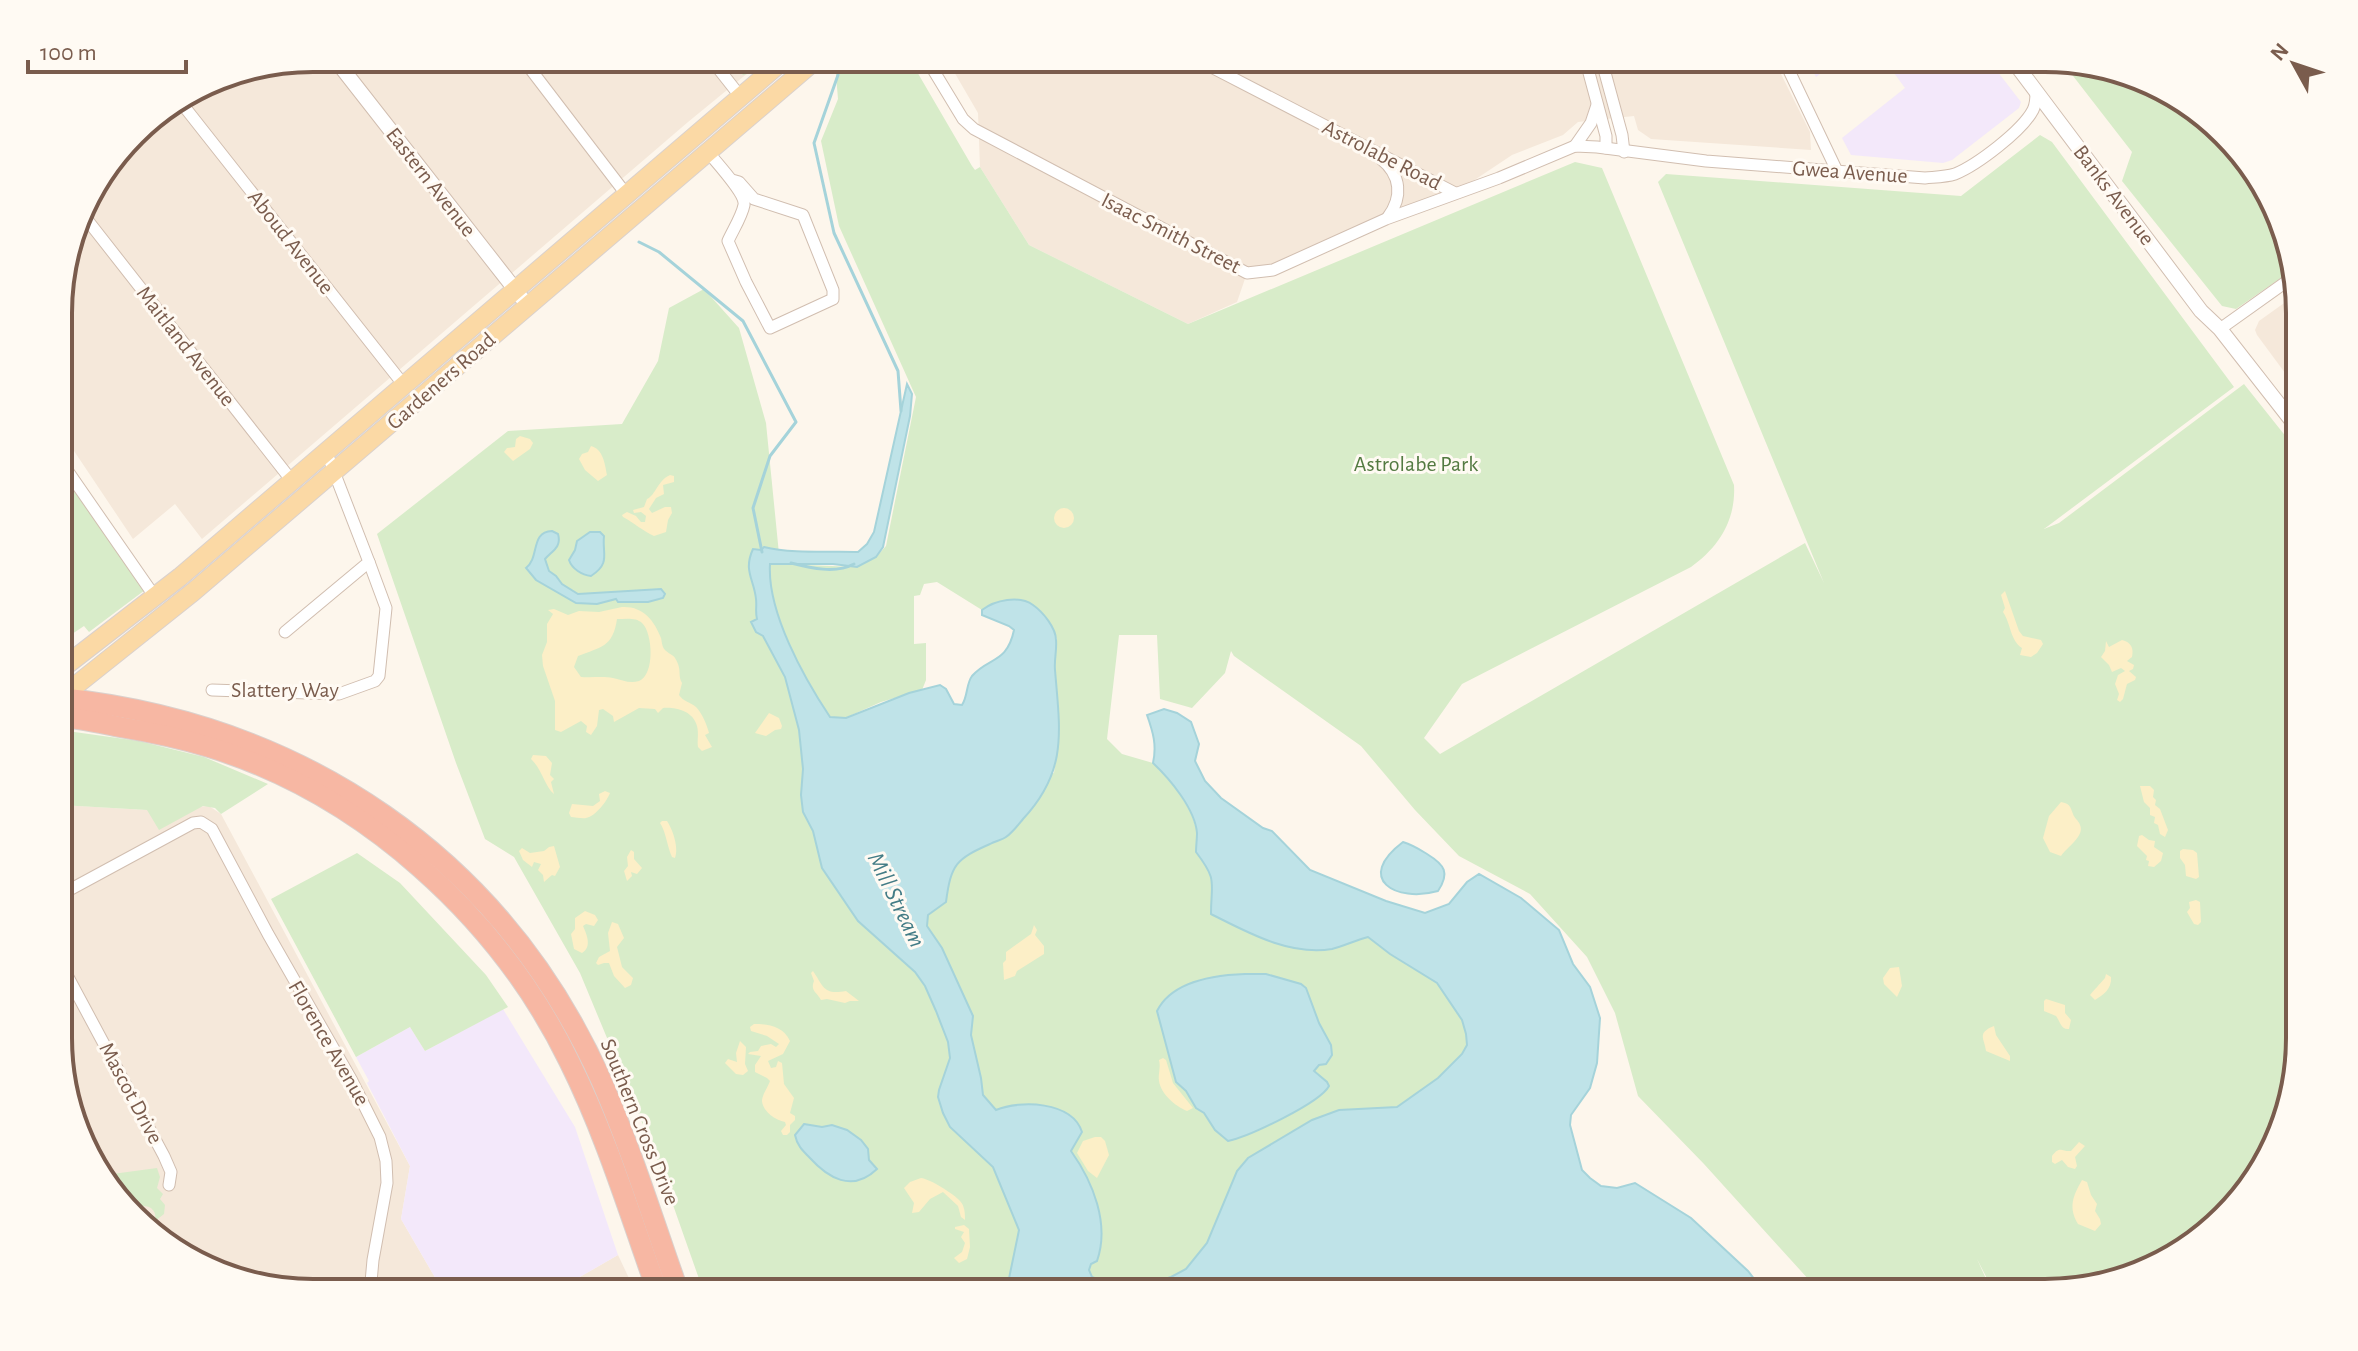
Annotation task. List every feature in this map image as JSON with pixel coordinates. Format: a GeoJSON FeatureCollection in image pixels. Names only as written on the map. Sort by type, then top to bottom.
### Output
{"type":"FeatureCollection","features":[{"type":"Feature","properties":{"kind":"highway","name":"Southern Cross Drive"},"geometry":{"type":"LineString","coordinates":[[72,700],[146,711],[215,729],[267,749],[323,776],[373,807],[415,837],[452,871],[523,948],[580,1039],[620,1129],[674,1279]]}},
{"type":"Feature","properties":{"kind":"highway","name":"Southern Cross Drive"},"geometry":{"type":"LineString","coordinates":[[72,719],[158,733],[210,747],[268,770],[300,785],[365,825],[446,891],[503,956],[535,1000],[569,1059],[605,1142],[653,1279]]}},
{"type":"Feature","properties":{"kind":"main road","name":"Gardeners Road"},"geometry":{"type":"LineString","coordinates":[[72,661],[155,597],[769,72]]}},
{"type":"Feature","properties":{"kind":"main road","name":"Gardeners Road"},"geometry":{"type":"LineString","coordinates":[[72,689],[335,472],[802,72]]}},
{"type":"Feature","properties":{"kind":"street","name":"Eastern Avenue"},"geometry":{"type":"LineString","coordinates":[[345,72],[528,306]]}},
{"type":"Feature","properties":{"kind":"street"},"geometry":{"type":"LineString","coordinates":[[533,72],[626,194]]}},
{"type":"Feature","properties":{"kind":"street"},"geometry":{"type":"LineString","coordinates":[[721,72],[740,96]]}},
{"type":"Feature","properties":{"kind":"street","name":"Isaac Smith Street"},"geometry":{"type":"LineString","coordinates":[[934,72],[963,119],[974,129],[1247,273],[1273,270],[1386,219],[1455,193]]}},
{"type":"Feature","properties":{"kind":"street","name":"Astrolabe Road"},"geometry":{"type":"LineString","coordinates":[[1221,72],[1455,193],[1575,146],[1624,152]]}},
{"type":"Feature","properties":{"kind":"street"},"geometry":{"type":"LineString","coordinates":[[1589,72],[1606,136],[1606,148]]}},
{"type":"Feature","properties":{"kind":"street"},"geometry":{"type":"LineString","coordinates":[[1605,72],[1624,152]]}},
{"type":"Feature","properties":{"kind":"street"},"geometry":{"type":"LineString","coordinates":[[1790,72],[1837,171]]}},
{"type":"Feature","properties":{"kind":"street","name":"Banks Avenue"},"geometry":{"type":"LineString","coordinates":[[2021,72],[2201,311],[2220,329],[2285,412]]}},
{"type":"Feature","properties":{"kind":"street","name":"Banks Avenue"},"geometry":{"type":"LineString","coordinates":[[2029,72],[2209,308],[2220,329]]}},
{"type":"Feature","properties":{"kind":"street","name":"Gwea Avenue"},"geometry":{"type":"LineString","coordinates":[[1624,152],[1706,161],[1941,177],[1967,168],[2014,133],[2031,113],[2036,92]]}},
{"type":"Feature","properties":{"kind":"street"},"geometry":{"type":"LineString","coordinates":[[1575,146],[1591,123],[1597,104]]}},
{"type":"Feature","properties":{"kind":"street","name":"Aboud Avenue"},"geometry":{"type":"LineString","coordinates":[[186,109],[403,384]]}},
{"type":"Feature","properties":{"kind":"street"},"geometry":{"type":"LineString","coordinates":[[1369,148],[1389,165],[1397,181],[1396,207],[1386,219]]}},
{"type":"Feature","properties":{"kind":"street"},"geometry":{"type":"LineString","coordinates":[[708,152],[743,196],[745,204],[728,241],[770,328],[833,299],[833,290],[803,215],[754,199],[739,182],[732,180]]}},
{"type":"Feature","properties":{"kind":"street","name":"Maitland Avenue"},"geometry":{"type":"LineString","coordinates":[[90,224],[292,481]]}},
{"type":"Feature","properties":{"kind":"street"},"geometry":{"type":"LineString","coordinates":[[2220,329],[2283,284]]}},
{"type":"Feature","properties":{"kind":"street"},"geometry":{"type":"LineString","coordinates":[[285,632],[369,562],[326,451]]}},
{"type":"Feature","properties":{"kind":"street"},"geometry":{"type":"LineString","coordinates":[[72,477],[155,597]]}},
{"type":"Feature","properties":{"kind":"street","name":"Slattery Way"},"geometry":{"type":"LineString","coordinates":[[212,690],[339,694],[375,681],[379,676],[386,608],[369,562]]}},
{"type":"Feature","properties":{"kind":"street","name":"Florence Avenue"},"geometry":{"type":"LineString","coordinates":[[72,889],[193,823],[201,822],[212,829],[380,1137],[387,1183],[371,1279]]}},
{"type":"Feature","properties":{"kind":"street","name":"Mascot Drive"},"geometry":{"type":"LineString","coordinates":[[72,984],[164,1156],[171,1172],[169,1185]]}},
{"type":"Feature","properties":{"kind":"shaded area"},"geometry":{"type":"Polygon","coordinates":[[[749,72],[202,539],[175,504],[133,539],[72,448],[74,282],[85,236],[104,193],[132,154],[179,113],[221,90],[282,74],[749,72]]]}},
{"type":"Feature","properties":{"kind":"shaded area"},"geometry":{"type":"Polygon","coordinates":[[[954,72],[1780,72],[1810,132],[1811,150],[1651,139],[1638,130],[1634,116],[1578,122],[1563,135],[1512,155],[1455,193],[1273,270],[1247,273],[1237,302],[1188,324],[1029,245],[980,167],[978,113],[954,72]]]}},
{"type":"Feature","properties":{"kind":"shaded area"},"geometry":{"type":"Polygon","coordinates":[[[1893,72],[1998,72],[2021,102],[2019,108],[1952,160],[1943,163],[1851,155],[1842,138],[1905,88],[1893,72]]]}},
{"type":"Feature","properties":{"kind":"shaded area"},"geometry":{"type":"Polygon","coordinates":[[[2285,302],[2285,373],[2257,335],[2255,330],[2259,321],[2285,302]]]}},
{"type":"Feature","properties":{"kind":"shaded area"},"geometry":{"type":"Polygon","coordinates":[[[72,806],[147,810],[209,806],[221,814],[410,1166],[401,1219],[436,1279],[313,1279],[251,1271],[193,1247],[154,1219],[132,1197],[113,1172],[90,1130],[74,1069],[72,806]]]}},
{"type":"Feature","properties":{"kind":"shaded area"},"geometry":{"type":"Polygon","coordinates":[[[503,1009],[575,1127],[618,1255],[577,1279],[436,1279],[401,1219],[410,1166],[356,1057],[410,1027],[425,1051],[503,1009]]]}},
{"type":"Feature","properties":{"kind":"shaded area"},"geometry":{"type":"Polygon","coordinates":[[[618,1255],[629,1279],[577,1279],[618,1255]]]}},
{"type":"Feature","properties":{"kind":"green space","name":"Astrolabe Park"},"geometry":{"type":"Polygon","coordinates":[[[836,72],[917,72],[972,166],[975,170],[980,167],[1029,245],[1188,324],[1575,162],[1602,168],[1734,485],[1729,521],[1710,551],[1691,567],[1462,684],[1424,738],[1440,754],[1805,543],[1824,583],[1658,182],[1666,174],[1961,196],[2040,135],[2052,142],[2234,387],[2044,529],[2059,523],[2244,384],[2285,435],[2285,1053],[2273,1115],[2254,1158],[2236,1185],[2204,1219],[2179,1238],[2122,1266],[2092,1274],[2060,1278],[1987,1278],[1977,1259],[1986,1278],[1807,1278],[1638,1096],[1615,1013],[1587,957],[1530,894],[1459,856],[1361,746],[1231,651],[1225,673],[1192,708],[1160,699],[1157,635],[1119,635],[1107,739],[1122,754],[1153,763],[1170,778],[1191,813],[1197,831],[1196,852],[1210,874],[1212,890],[1366,924],[1435,967],[1490,1049],[1182,1279],[699,1279],[654,1151],[580,973],[514,857],[485,839],[377,534],[508,431],[622,424],[658,361],[669,308],[704,289],[739,328],[766,423],[780,564],[857,567],[876,557],[886,546],[916,397],[839,226],[821,141],[838,99],[836,72]],[[937,582],[924,584],[920,595],[914,596],[914,644],[926,643],[926,680],[922,690],[881,702],[845,718],[830,718],[825,711],[836,809],[1054,773],[1059,738],[1054,657],[1057,639],[1038,609],[987,606],[982,610],[937,582]]]}},
{"type":"Feature","properties":{"kind":"green space"},"geometry":{"type":"Polygon","coordinates":[[[2071,74],[2107,80],[2137,90],[2192,122],[2215,143],[2245,179],[2261,207],[2273,236],[2282,277],[2236,309],[2222,306],[2122,181],[2132,152],[2071,74]]]}},
{"type":"Feature","properties":{"kind":"green space"},"geometry":{"type":"Polygon","coordinates":[[[72,488],[145,590],[89,632],[84,626],[72,634],[72,488]]]}},
{"type":"Feature","properties":{"kind":"green space"},"geometry":{"type":"Polygon","coordinates":[[[72,732],[139,741],[204,757],[268,784],[221,814],[215,808],[203,806],[159,830],[147,810],[72,806],[72,732]]]}},
{"type":"Feature","properties":{"kind":"green space"},"geometry":{"type":"Polygon","coordinates":[[[357,853],[400,883],[486,975],[508,1007],[425,1051],[410,1027],[356,1057],[271,899],[357,853]]]}},
{"type":"Feature","properties":{"kind":"green space"},"geometry":{"type":"Polygon","coordinates":[[[157,1168],[160,1177],[157,1188],[163,1194],[160,1199],[165,1205],[164,1214],[155,1220],[151,1208],[142,1207],[114,1174],[157,1168]]]}},
{"type":"Feature","properties":{"kind":"sand"},"geometry":{"type":"Polygon","coordinates":[[[520,436],[533,443],[530,449],[513,461],[504,452],[507,448],[515,447],[516,439],[520,436]]]}},
{"type":"Feature","properties":{"kind":"sand"},"geometry":{"type":"Polygon","coordinates":[[[591,446],[601,454],[607,475],[598,481],[585,470],[579,459],[591,446]]]}},
{"type":"Feature","properties":{"kind":"sand"},"geometry":{"type":"Polygon","coordinates":[[[670,475],[674,476],[674,482],[663,485],[664,494],[656,498],[649,509],[652,513],[671,507],[666,532],[654,536],[622,515],[627,512],[645,522],[646,516],[633,510],[644,507],[647,499],[670,475]]]}},
{"type":"Feature","properties":{"kind":"sand"},"geometry":{"type":"Polygon","coordinates":[[[1064,508],[1071,511],[1074,518],[1071,525],[1064,528],[1057,525],[1054,518],[1057,511],[1064,508]]]}},
{"type":"Feature","properties":{"kind":"sand"},"geometry":{"type":"Polygon","coordinates":[[[2005,591],[2019,631],[2023,636],[2041,640],[2043,644],[2031,657],[2020,655],[2022,648],[2015,641],[2003,612],[2005,608],[2001,595],[2005,591]]]}},
{"type":"Feature","properties":{"kind":"sand"},"geometry":{"type":"Polygon","coordinates":[[[629,607],[651,620],[664,649],[674,656],[678,664],[682,683],[679,695],[700,712],[709,733],[705,735],[712,747],[702,751],[698,747],[695,721],[688,713],[673,708],[663,708],[658,713],[655,709],[639,708],[614,722],[613,716],[603,709],[599,710],[597,726],[591,735],[581,721],[561,732],[555,730],[555,701],[542,655],[547,642],[547,624],[553,614],[548,610],[554,609],[568,615],[579,611],[599,612],[629,607]],[[617,619],[605,645],[578,656],[574,667],[581,677],[609,677],[632,682],[639,681],[648,671],[651,654],[646,628],[637,620],[617,619]]]}},
{"type":"Feature","properties":{"kind":"sand"},"geometry":{"type":"Polygon","coordinates":[[[2122,640],[2132,648],[2132,657],[2127,661],[2134,665],[2129,671],[2136,677],[2127,684],[2120,702],[2115,684],[2118,675],[2125,671],[2121,668],[2112,672],[2101,657],[2106,641],[2109,647],[2122,640]]]}},
{"type":"Feature","properties":{"kind":"sand"},"geometry":{"type":"Polygon","coordinates":[[[769,713],[779,718],[781,729],[766,736],[755,733],[769,713]]]}},
{"type":"Feature","properties":{"kind":"sand"},"geometry":{"type":"Polygon","coordinates":[[[533,755],[546,756],[552,763],[550,775],[554,779],[551,782],[554,794],[531,759],[533,755]]]}},
{"type":"Feature","properties":{"kind":"sand"},"geometry":{"type":"Polygon","coordinates":[[[2140,786],[2150,786],[2154,790],[2155,805],[2160,809],[2168,830],[2165,837],[2154,823],[2155,817],[2150,815],[2140,786]]]}},
{"type":"Feature","properties":{"kind":"sand"},"geometry":{"type":"Polygon","coordinates":[[[605,791],[610,793],[609,796],[594,814],[585,818],[571,817],[572,804],[593,806],[600,801],[599,794],[605,791]]]}},
{"type":"Feature","properties":{"kind":"sand"},"geometry":{"type":"Polygon","coordinates":[[[2061,802],[2069,806],[2081,829],[2061,856],[2050,852],[2043,838],[2049,816],[2061,802]]]}},
{"type":"Feature","properties":{"kind":"sand"},"geometry":{"type":"Polygon","coordinates":[[[667,821],[673,834],[675,858],[670,853],[660,823],[667,821]]]}},
{"type":"Feature","properties":{"kind":"sand"},"geometry":{"type":"Polygon","coordinates":[[[2142,835],[2155,841],[2154,847],[2163,853],[2161,861],[2154,867],[2148,866],[2147,856],[2137,846],[2142,835]]]}},
{"type":"Feature","properties":{"kind":"sand"},"geometry":{"type":"Polygon","coordinates":[[[554,846],[560,867],[555,876],[544,882],[538,870],[541,864],[534,862],[532,867],[523,860],[519,851],[522,848],[530,853],[544,851],[554,846]]]}},
{"type":"Feature","properties":{"kind":"sand"},"geometry":{"type":"Polygon","coordinates":[[[2183,849],[2197,853],[2199,877],[2196,879],[2186,876],[2185,865],[2180,858],[2183,849]]]}},
{"type":"Feature","properties":{"kind":"sand"},"geometry":{"type":"Polygon","coordinates":[[[631,850],[642,868],[637,874],[631,872],[632,876],[627,881],[624,871],[631,850]]]}},
{"type":"Feature","properties":{"kind":"sand"},"geometry":{"type":"Polygon","coordinates":[[[2189,902],[2200,902],[2201,922],[2198,925],[2194,924],[2187,912],[2189,902]]]}},
{"type":"Feature","properties":{"kind":"sand"},"geometry":{"type":"Polygon","coordinates":[[[585,911],[595,915],[598,920],[594,926],[583,926],[588,944],[582,953],[574,949],[571,934],[575,929],[575,918],[585,911]]]}},
{"type":"Feature","properties":{"kind":"sand"},"geometry":{"type":"Polygon","coordinates":[[[612,922],[618,924],[624,938],[617,947],[622,967],[633,978],[631,985],[625,988],[614,976],[609,963],[596,963],[599,957],[610,951],[608,933],[612,922]]]}},
{"type":"Feature","properties":{"kind":"sand"},"geometry":{"type":"Polygon","coordinates":[[[1034,925],[1037,930],[1035,935],[1044,946],[1044,954],[1017,971],[1015,976],[1004,980],[1006,952],[1031,934],[1034,925]]]}},
{"type":"Feature","properties":{"kind":"sand"},"geometry":{"type":"Polygon","coordinates":[[[1899,967],[1902,986],[1897,997],[1884,984],[1883,978],[1890,968],[1899,967]]]}},
{"type":"Feature","properties":{"kind":"sand"},"geometry":{"type":"Polygon","coordinates":[[[813,971],[828,991],[846,991],[859,1001],[821,1000],[813,989],[813,971]]]}},
{"type":"Feature","properties":{"kind":"sand"},"geometry":{"type":"Polygon","coordinates":[[[2106,974],[2111,977],[2110,985],[2095,1000],[2090,995],[2106,974]]]}},
{"type":"Feature","properties":{"kind":"sand"},"geometry":{"type":"Polygon","coordinates":[[[2046,999],[2065,1005],[2065,1013],[2071,1020],[2069,1029],[2062,1027],[2056,1016],[2044,1011],[2046,999]]]}},
{"type":"Feature","properties":{"kind":"sand"},"geometry":{"type":"Polygon","coordinates":[[[754,1024],[779,1029],[790,1041],[783,1054],[768,1061],[771,1068],[776,1067],[778,1061],[782,1063],[784,1084],[794,1098],[790,1113],[795,1120],[787,1135],[781,1131],[785,1122],[770,1115],[763,1105],[763,1096],[770,1081],[755,1072],[755,1065],[761,1056],[748,1054],[758,1051],[761,1046],[771,1044],[776,1047],[779,1044],[751,1031],[750,1027],[754,1024]]]}},
{"type":"Feature","properties":{"kind":"sand"},"geometry":{"type":"Polygon","coordinates":[[[1994,1026],[2010,1061],[1986,1051],[1983,1034],[1994,1026]]]}},
{"type":"Feature","properties":{"kind":"sand"},"geometry":{"type":"Polygon","coordinates":[[[740,1041],[746,1047],[745,1064],[748,1071],[743,1075],[736,1074],[725,1063],[728,1059],[737,1062],[740,1041]]]}},
{"type":"Feature","properties":{"kind":"sand"},"geometry":{"type":"Polygon","coordinates":[[[1163,1058],[1173,1083],[1193,1108],[1187,1111],[1182,1109],[1163,1090],[1159,1081],[1159,1060],[1163,1058]]]}},
{"type":"Feature","properties":{"kind":"sand"},"geometry":{"type":"Polygon","coordinates":[[[1095,1137],[1105,1141],[1109,1155],[1097,1178],[1088,1171],[1077,1153],[1083,1141],[1095,1137]]]}},
{"type":"Feature","properties":{"kind":"sand"},"geometry":{"type":"Polygon","coordinates":[[[2079,1142],[2085,1146],[2075,1157],[2075,1169],[2062,1160],[2055,1164],[2052,1162],[2052,1156],[2057,1151],[2071,1151],[2079,1142]]]}},
{"type":"Feature","properties":{"kind":"sand"},"geometry":{"type":"Polygon","coordinates":[[[921,1178],[957,1198],[964,1208],[965,1220],[958,1206],[943,1192],[930,1199],[919,1212],[912,1213],[914,1203],[904,1188],[921,1178]]]}},
{"type":"Feature","properties":{"kind":"sand"},"geometry":{"type":"Polygon","coordinates":[[[2082,1180],[2087,1182],[2097,1204],[2095,1211],[2101,1224],[2095,1231],[2078,1224],[2073,1212],[2074,1196],[2082,1180]]]}},
{"type":"Feature","properties":{"kind":"sand"},"geometry":{"type":"Polygon","coordinates":[[[964,1225],[969,1229],[970,1247],[967,1259],[959,1263],[954,1258],[962,1252],[965,1243],[961,1237],[964,1232],[955,1227],[964,1225]]]}},
{"type":"Feature","properties":{"kind":"water"},"geometry":{"type":"Polygon","coordinates":[[[907,384],[912,394],[910,416],[883,547],[876,557],[857,567],[770,564],[774,603],[789,644],[830,717],[846,718],[909,693],[940,685],[946,689],[954,704],[962,705],[972,676],[1002,654],[1011,641],[1014,630],[982,615],[982,610],[993,604],[1007,600],[1027,602],[1041,612],[1054,630],[1059,731],[1058,749],[1048,784],[1009,835],[969,854],[957,864],[950,879],[946,902],[928,915],[927,926],[942,948],[973,1016],[971,1035],[983,1095],[996,1110],[1031,1104],[1057,1109],[1068,1114],[1082,1132],[1071,1151],[1086,1176],[1100,1218],[1101,1247],[1097,1261],[1091,1264],[1089,1270],[1096,1279],[1009,1279],[1019,1230],[993,1167],[950,1127],[943,1113],[938,1097],[950,1058],[948,1042],[925,986],[915,972],[858,921],[822,868],[813,831],[803,812],[799,730],[785,677],[763,636],[756,632],[751,622],[757,619],[750,557],[753,549],[761,550],[764,547],[858,552],[874,532],[907,384]]]}},
{"type":"Feature","properties":{"kind":"water"},"geometry":{"type":"Polygon","coordinates":[[[545,532],[558,534],[559,542],[545,559],[549,571],[578,594],[661,589],[665,594],[663,598],[648,602],[618,602],[616,599],[597,604],[576,603],[536,580],[526,568],[533,558],[538,540],[545,532]]]}},
{"type":"Feature","properties":{"kind":"water"},"geometry":{"type":"Polygon","coordinates":[[[590,532],[600,532],[604,536],[603,562],[591,576],[578,571],[569,560],[577,541],[590,532]]]}},
{"type":"Feature","properties":{"kind":"water"},"geometry":{"type":"Polygon","coordinates":[[[1164,709],[1191,722],[1199,744],[1195,761],[1205,781],[1221,798],[1272,831],[1310,870],[1386,901],[1425,913],[1449,904],[1467,882],[1479,874],[1521,898],[1559,930],[1573,964],[1590,987],[1600,1018],[1597,1063],[1590,1088],[1571,1115],[1570,1125],[1582,1170],[1601,1186],[1617,1188],[1635,1183],[1691,1218],[1754,1278],[1166,1279],[1186,1269],[1207,1243],[1237,1171],[1248,1158],[1312,1120],[1339,1110],[1397,1107],[1438,1078],[1467,1045],[1462,1020],[1437,983],[1368,937],[1332,949],[1300,949],[1269,941],[1211,914],[1212,882],[1208,869],[1196,852],[1197,833],[1192,814],[1174,786],[1153,763],[1154,739],[1147,715],[1164,709]]]}},
{"type":"Feature","properties":{"kind":"water"},"geometry":{"type":"Polygon","coordinates":[[[1403,842],[1421,850],[1442,866],[1445,874],[1438,891],[1408,894],[1386,885],[1381,877],[1382,867],[1403,842]]]}},
{"type":"Feature","properties":{"kind":"water"},"geometry":{"type":"Polygon","coordinates":[[[1266,974],[1306,988],[1331,1045],[1332,1055],[1326,1064],[1319,1065],[1314,1071],[1329,1086],[1298,1110],[1228,1141],[1215,1130],[1176,1082],[1157,1011],[1164,1001],[1184,986],[1208,978],[1266,974]]]}},
{"type":"Feature","properties":{"kind":"water"},"geometry":{"type":"Polygon","coordinates":[[[804,1124],[832,1125],[847,1130],[868,1149],[869,1160],[877,1169],[858,1180],[841,1180],[832,1176],[816,1165],[798,1145],[795,1135],[804,1124]]]}},
{"type":"Feature","properties":{"kind":"waterway"},"geometry":{"type":"LineString","coordinates":[[838,75],[814,143],[834,233],[898,371],[901,411]]}},
{"type":"Feature","properties":{"kind":"waterway"},"geometry":{"type":"LineString","coordinates":[[639,242],[659,252],[743,321],[796,422],[770,456],[753,508],[762,552]]}},
{"type":"Feature","properties":{"kind":"waterway","name":"Mill Stream"},"geometry":{"type":"LineString","coordinates":[[791,563],[831,569],[854,564]]}}]}
